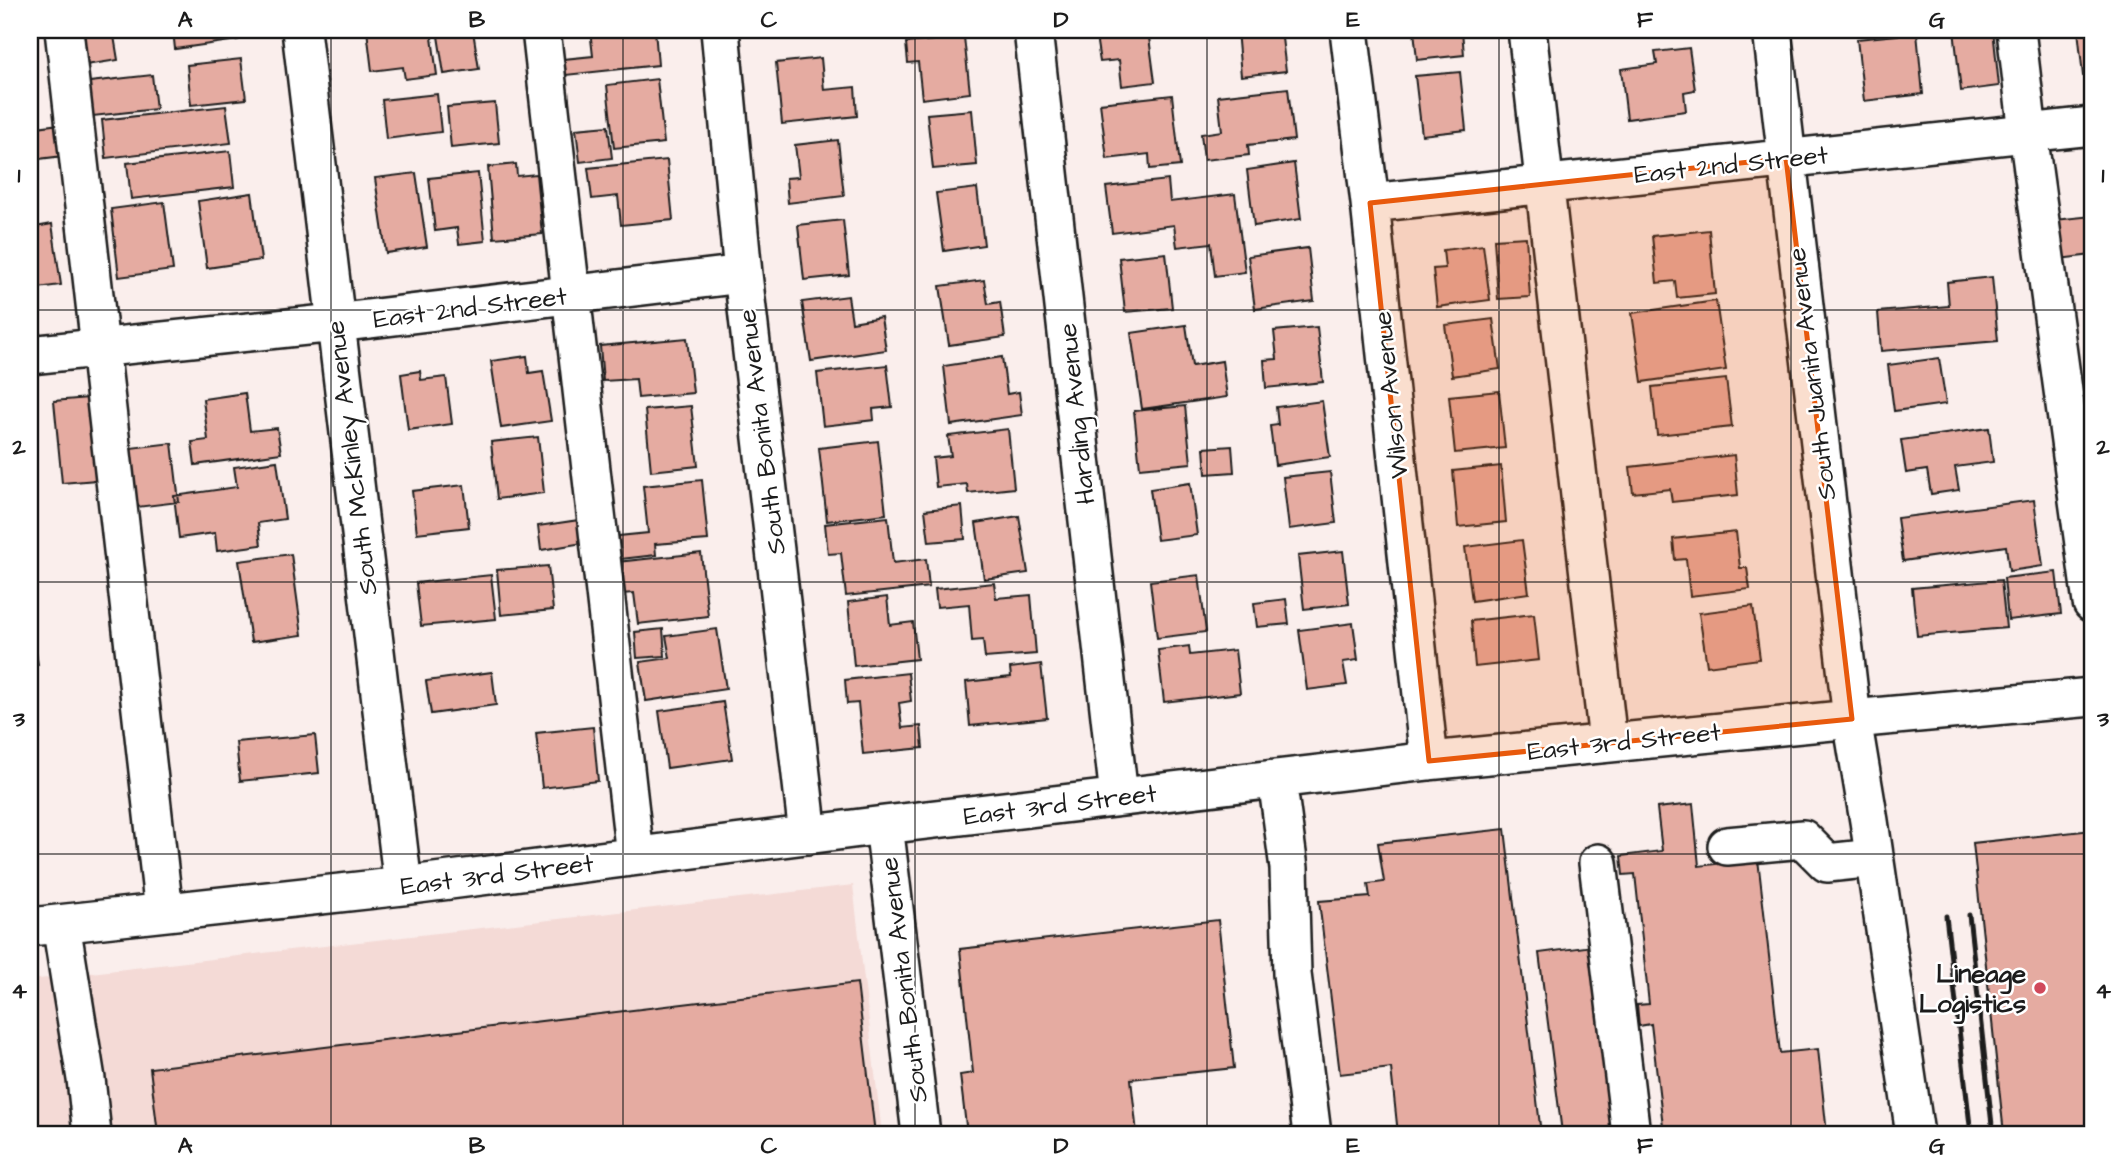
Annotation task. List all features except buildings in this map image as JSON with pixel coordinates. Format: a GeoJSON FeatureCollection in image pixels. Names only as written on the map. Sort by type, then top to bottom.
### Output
{"type":"FeatureCollection","features":[{"type":"Feature","properties":{"kind":"street"},"geometry":{"type":"LineString","coordinates":[[64,30],[164,912]]}},
{"type":"Feature","properties":{"kind":"street","name":"South McKinley Avenue"},"geometry":{"type":"LineString","coordinates":[[301,30],[403,886]]}},
{"type":"Feature","properties":{"kind":"street"},"geometry":{"type":"LineString","coordinates":[[541,30],[635,856]]}},
{"type":"Feature","properties":{"kind":"street","name":"South Bonita Avenue"},"geometry":{"type":"LineString","coordinates":[[720,30],[743,274],[808,835]]}},
{"type":"Feature","properties":{"kind":"street","name":"Harding Avenue"},"geometry":{"type":"LineString","coordinates":[[1033,30],[1119,797]]}},
{"type":"Feature","properties":{"kind":"street","name":"Wilson Avenue"},"geometry":{"type":"LineString","coordinates":[[1349,30],[1429,761]]}},
{"type":"Feature","properties":{"kind":"street"},"geometry":{"type":"LineString","coordinates":[[1527,30],[1608,742]]}},
{"type":"Feature","properties":{"kind":"street","name":"South Juanita Avenue"},"geometry":{"type":"LineString","coordinates":[[1772,30],[1852,719],[1914,1134]]}},
{"type":"Feature","properties":{"kind":"street"},"geometry":{"type":"LineString","coordinates":[[2016,30],[2092,603]]}},
{"type":"Feature","properties":{"kind":"street","name":"East 2nd Street"},"geometry":{"type":"LineString","coordinates":[[1370,203],[2092,126]]}},
{"type":"Feature","properties":{"kind":"street","name":"East 2nd Street"},"geometry":{"type":"LineString","coordinates":[[30,355],[335,323],[743,274]]}},
{"type":"Feature","properties":{"kind":"street","name":"East 3rd Street"},"geometry":{"type":"LineString","coordinates":[[45,925],[403,886],[884,825],[1429,761],[2092,697]]}},
{"type":"Feature","properties":{"kind":"street"},"geometry":{"type":"LineString","coordinates":[[1277,779],[1289,868],[1292,974],[1312,1134]]}},
{"type":"Feature","properties":{"kind":"street","name":"South Bonita Avenue"},"geometry":{"type":"LineString","coordinates":[[884,825],[921,1134]]}},
{"type":"Feature","properties":{"kind":"street"},"geometry":{"type":"LineString","coordinates":[[1727,846],[1803,839],[1827,863],[1874,858]]}},
{"type":"Feature","properties":{"kind":"street"},"geometry":{"type":"LineString","coordinates":[[1598,863],[1631,1134]]}},
{"type":"Feature","properties":{"kind":"street"},"geometry":{"type":"LineString","coordinates":[[45,925],[86,1079],[92,1134]]}},
{"type":"Feature","properties":{"kind":"highlighted area"},"geometry":{"type":"Polygon","coordinates":[[[1786,158],[1852,719],[1429,761],[1370,203],[1786,158]]]}},
{"type":"Feature","properties":{"kind":"shaded area"},"geometry":{"type":"Polygon","coordinates":[[[853,885],[882,1134],[30,1134],[30,980],[853,885]]]}},
{"type":"Feature","properties":{"kind":"railway"},"geometry":{"type":"LineString","coordinates":[[1969,915],[1993,1134]]}},
{"type":"Feature","properties":{"kind":"railway"},"geometry":{"type":"LineString","coordinates":[[1946,916],[1971,1134]]}},
{"type":"Feature","properties":{"kind":"place","name":"Lineage Logistics"},"geometry":{"type":"Point","coordinates":[2040,988]}}]}
